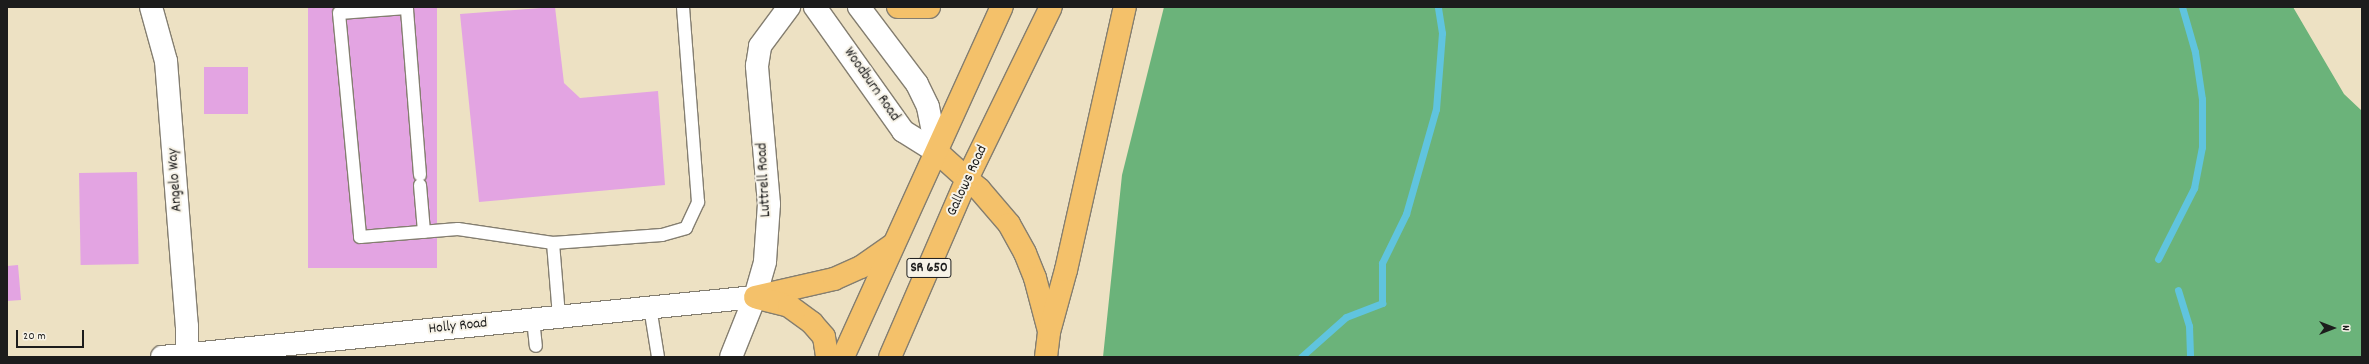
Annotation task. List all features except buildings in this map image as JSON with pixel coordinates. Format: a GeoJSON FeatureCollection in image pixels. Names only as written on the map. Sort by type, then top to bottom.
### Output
{"type":"FeatureCollection","features":[{"type":"Feature","properties":{"kind":"main road"},"geometry":{"type":"LineString","coordinates":[[898,7],[929,7]]}},
{"type":"Feature","properties":{"kind":"main road","name":"SR 650"},"geometry":{"type":"LineString","coordinates":[[843,357],[893,244],[937,152],[1002,7]]}},
{"type":"Feature","properties":{"kind":"main road","name":"Gallows Road"},"geometry":{"type":"LineString","coordinates":[[890,357],[967,179],[1051,7]]}},
{"type":"Feature","properties":{"kind":"main road"},"geometry":{"type":"LineString","coordinates":[[1046,357],[1049,332],[1066,270],[1125,7]]}},
{"type":"Feature","properties":{"kind":"main road","name":"Woodburn Road"},"geometry":{"type":"LineString","coordinates":[[937,152],[979,189],[1009,224],[1025,253],[1035,278],[1049,332]]}},
{"type":"Feature","properties":{"kind":"main road"},"geometry":{"type":"LineString","coordinates":[[755,297],[834,279],[862,267],[893,244]]}},
{"type":"Feature","properties":{"kind":"main road"},"geometry":{"type":"LineString","coordinates":[[755,297],[789,306],[812,323],[824,337],[827,357]]}},
{"type":"Feature","properties":{"kind":"street","name":"Angelo Way"},"geometry":{"type":"LineString","coordinates":[[151,7],[166,61],[187,326],[187,354]]}},
{"type":"Feature","properties":{"kind":"street","name":"Luttrell Road"},"geometry":{"type":"LineString","coordinates":[[731,357],[755,297],[765,262],[769,204],[757,66],[760,46],[789,7]]}},
{"type":"Feature","properties":{"kind":"street","name":"Woodburn Road"},"geometry":{"type":"LineString","coordinates":[[815,7],[903,131],[937,152]]}},
{"type":"Feature","properties":{"kind":"street"},"geometry":{"type":"LineString","coordinates":[[859,7],[917,84],[928,107],[937,152]]}},
{"type":"Feature","properties":{"kind":"street","name":"Holly Road"},"geometry":{"type":"LineString","coordinates":[[162,357],[755,297]]}},
{"type":"Feature","properties":{"kind":"lane"},"geometry":{"type":"LineString","coordinates":[[424,232],[407,8],[339,13],[360,237],[458,230],[553,243],[662,235],[686,228],[698,202],[683,7]]}},
{"type":"Feature","properties":{"kind":"lane"},"geometry":{"type":"LineString","coordinates":[[553,243],[559,316]]}},
{"type":"Feature","properties":{"kind":"lane"},"geometry":{"type":"LineString","coordinates":[[650,307],[658,357]]}},
{"type":"Feature","properties":{"kind":"lane"},"geometry":{"type":"LineString","coordinates":[[533,319],[536,346]]}},
{"type":"Feature","properties":{"kind":"green space"},"geometry":{"type":"Polygon","coordinates":[[[1164,7],[2293,7],[2344,94],[2362,111],[2362,357],[1103,357],[1122,175],[1164,7]]]}},
{"type":"Feature","properties":{"kind":"waterway"},"geometry":{"type":"LineString","coordinates":[[1301,357],[1346,317],[1382,303],[1382,263],[1406,214],[1436,109],[1442,33],[1438,7]]}},
{"type":"Feature","properties":{"kind":"waterway"},"geometry":{"type":"LineString","coordinates":[[2158,259],[2194,188],[2202,147],[2202,99],[2195,52],[2182,7]]}},
{"type":"Feature","properties":{"kind":"waterway"},"geometry":{"type":"LineString","coordinates":[[2178,290],[2189,326],[2190,357]]}}]}
